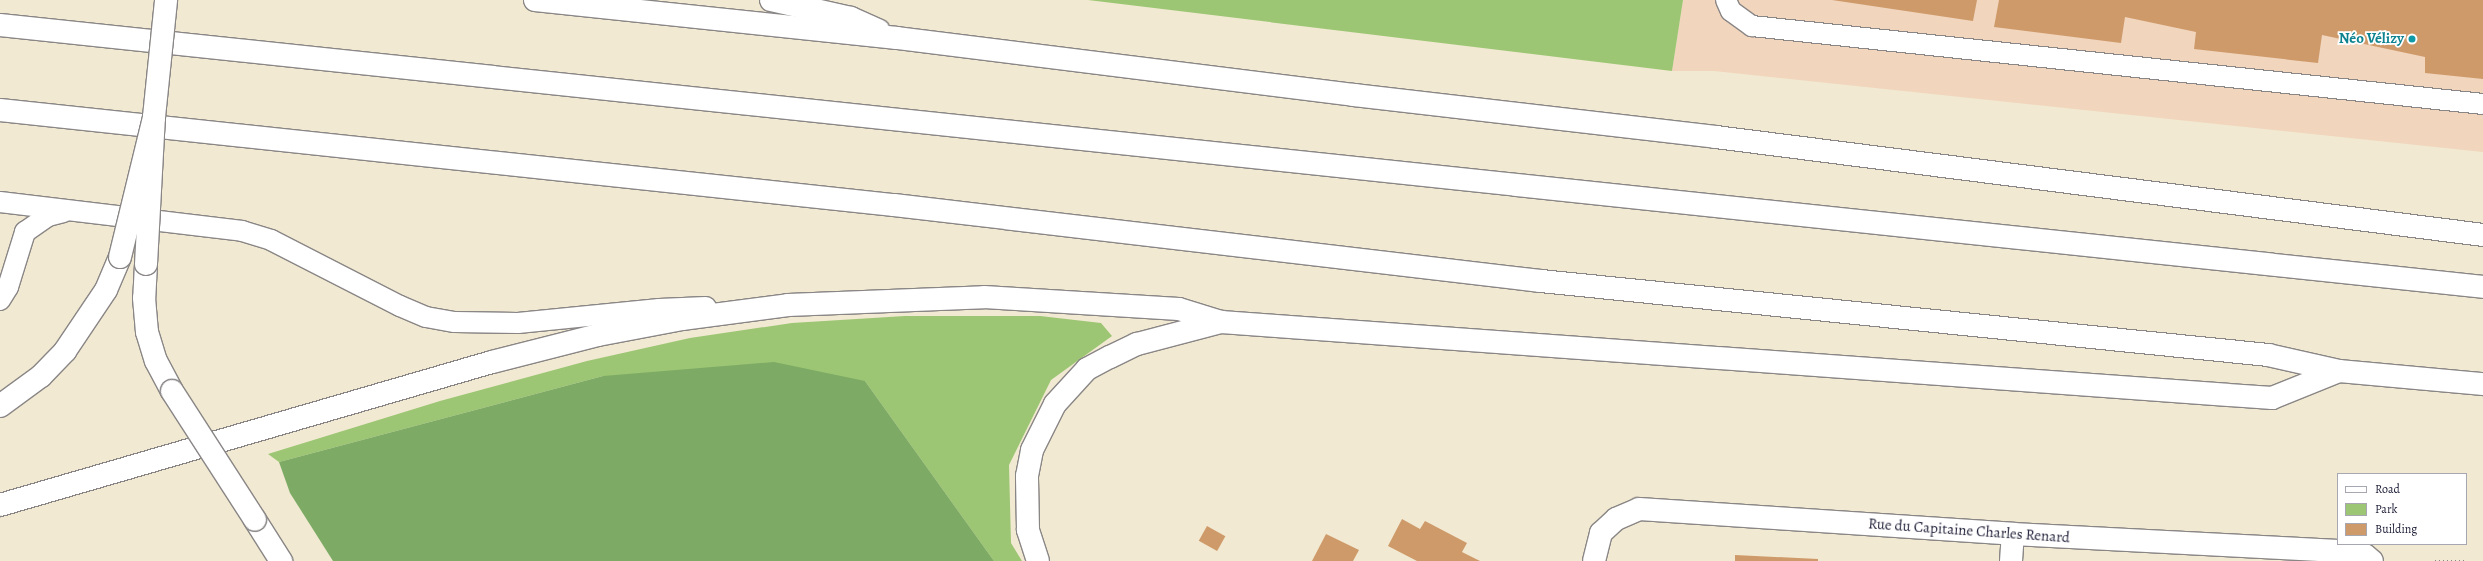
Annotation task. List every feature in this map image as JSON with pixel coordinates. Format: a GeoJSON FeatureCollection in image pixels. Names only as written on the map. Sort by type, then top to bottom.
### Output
{"type":"FeatureCollection","features":[{"type":"Feature","properties":{"kind":"main road"},"geometry":{"type":"LineString","coordinates":[[166,0],[154,117],[144,298],[147,332],[156,361],[172,391],[281,561]]}},
{"type":"Feature","properties":{"kind":"main road"},"geometry":{"type":"LineString","coordinates":[[535,0],[897,38],[1354,95],[1716,137],[2483,235]]}},
{"type":"Feature","properties":{"kind":"main road"},"geometry":{"type":"LineString","coordinates":[[771,0],[851,18],[897,38]]}},
{"type":"Feature","properties":{"kind":"main road"},"geometry":{"type":"LineString","coordinates":[[0,25],[2483,287]]}},
{"type":"Feature","properties":{"kind":"main road"},"geometry":{"type":"LineString","coordinates":[[0,110],[886,204],[1541,281],[2268,355],[2340,371],[2483,384]]}},
{"type":"Feature","properties":{"kind":"main road"},"geometry":{"type":"LineString","coordinates":[[0,406],[41,376],[65,351],[102,296],[120,257],[154,117]]}},
{"type":"Feature","properties":{"kind":"main road"},"geometry":{"type":"LineString","coordinates":[[0,505],[492,362],[598,335],[682,319],[788,304],[984,297],[1179,309],[1221,322],[2272,398],[2340,371]]}},
{"type":"Feature","properties":{"kind":"main road"},"geometry":{"type":"LineString","coordinates":[[1038,561],[1028,530],[1027,476],[1032,450],[1055,404],[1087,369],[1110,357],[1137,344],[1221,322]]}},
{"type":"Feature","properties":{"kind":"main road","name":"Rue du Capitaine Charles Renard"},"geometry":{"type":"LineString","coordinates":[[1594,561],[1601,533],[1616,519],[1639,509],[2013,534],[2339,551],[2365,555],[2372,561]]}},
{"type":"Feature","properties":{"kind":"main road"},"geometry":{"type":"LineString","coordinates":[[2011,561],[2013,534]]}},
{"type":"Feature","properties":{"kind":"lane"},"geometry":{"type":"LineString","coordinates":[[1726,0],[1731,11],[1752,26],[2483,104]]}},
{"type":"Feature","properties":{"kind":"lane"},"geometry":{"type":"LineString","coordinates":[[0,202],[68,211],[209,225],[242,231],[271,240],[400,306],[426,317],[455,322],[518,323],[659,309],[788,304]]}},
{"type":"Feature","properties":{"kind":"lane"},"geometry":{"type":"LineString","coordinates":[[0,300],[8,287],[25,232],[48,216],[68,211]]}},
{"type":"Feature","properties":{"kind":"path"},"geometry":{"type":"LineString","coordinates":[[2435,561],[2466,561]]}},
{"type":"Feature","properties":{"kind":"shaded area"},"geometry":{"type":"Polygon","coordinates":[[[1683,0],[2483,0],[2483,152],[1714,71],[1672,71],[1683,0]]]}},
{"type":"Feature","properties":{"kind":"green space"},"geometry":{"type":"Polygon","coordinates":[[[1088,0],[1683,0],[1672,71],[1088,0]]]}},
{"type":"Feature","properties":{"kind":"green space"},"geometry":{"type":"Polygon","coordinates":[[[905,316],[1040,316],[1101,323],[1112,336],[1051,380],[1009,465],[1011,543],[1022,561],[994,561],[865,381],[603,376],[279,462],[268,454],[440,401],[587,361],[690,338],[792,323],[905,316]]]}},
{"type":"Feature","properties":{"kind":"green space"},"geometry":{"type":"Polygon","coordinates":[[[774,362],[865,381],[994,561],[333,561],[290,493],[279,462],[603,376],[774,362]]]}},
{"type":"Feature","properties":{"kind":"building"},"geometry":{"type":"Polygon","coordinates":[[[1832,0],[1977,0],[1973,21],[1832,0]]]}},
{"type":"Feature","properties":{"kind":"building","name":"Néo Vélizy"},"geometry":{"type":"Polygon","coordinates":[[[1999,0],[2483,0],[2483,79],[2425,73],[2425,57],[2322,35],[2318,63],[2194,49],[2196,32],[2125,17],[2121,43],[1994,27],[1999,0]]]}},
{"type":"Feature","properties":{"kind":"building"},"geometry":{"type":"Polygon","coordinates":[[[1402,519],[1420,529],[1425,521],[1467,543],[1462,552],[1480,561],[1417,561],[1388,546],[1402,519]]]}},
{"type":"Feature","properties":{"kind":"building"},"geometry":{"type":"Polygon","coordinates":[[[1207,526],[1225,536],[1217,551],[1199,541],[1207,526]]]}},
{"type":"Feature","properties":{"kind":"building"},"geometry":{"type":"Polygon","coordinates":[[[1326,534],[1359,550],[1353,561],[1312,561],[1326,534]]]}},
{"type":"Feature","properties":{"kind":"building"},"geometry":{"type":"Polygon","coordinates":[[[1735,555],[1818,559],[1818,561],[1735,561],[1735,555]]]}},
{"type":"Feature","properties":{"kind":"place","name":"Néo Vélizy"},"geometry":{"type":"Point","coordinates":[2412,39]}}]}
